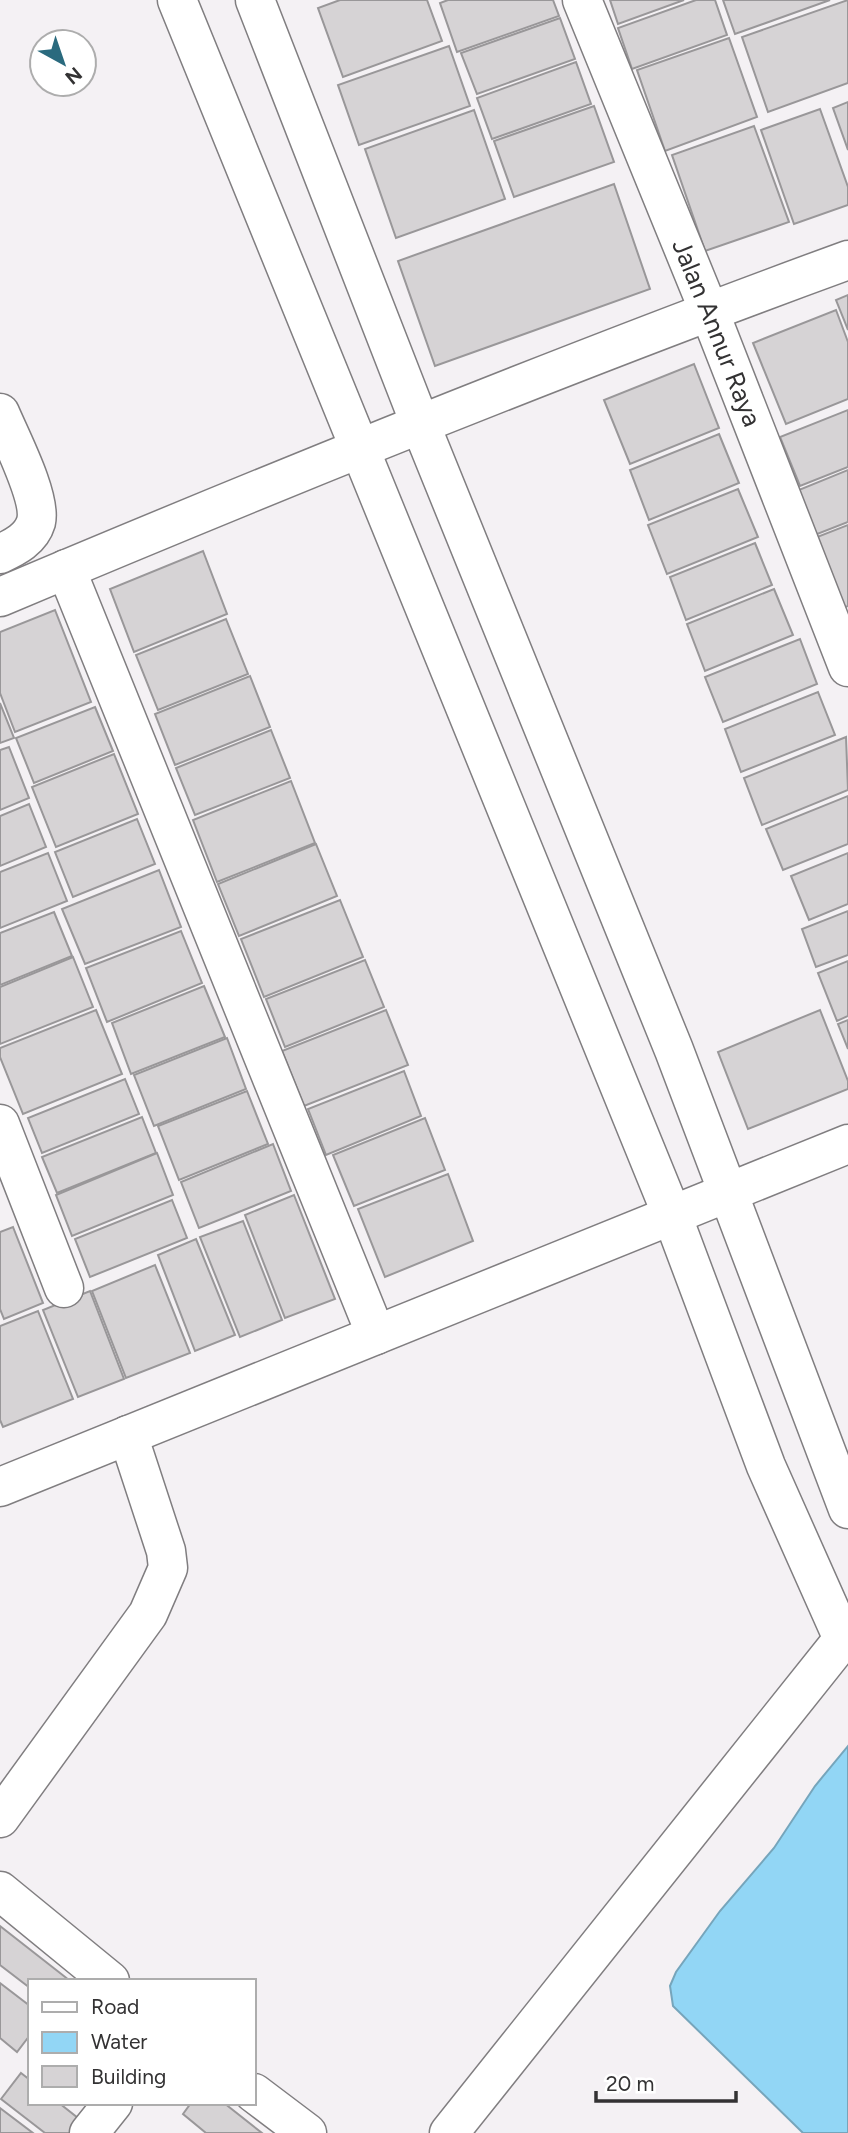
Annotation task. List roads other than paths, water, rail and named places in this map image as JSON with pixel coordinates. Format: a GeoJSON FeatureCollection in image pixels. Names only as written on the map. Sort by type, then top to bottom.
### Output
{"type":"FeatureCollection","features":[{"type":"Feature","properties":{"kind":"street"},"geometry":{"type":"LineString","coordinates":[[177,0],[672,1215],[766,1466],[846,1638],[449,2133]]}},
{"type":"Feature","properties":{"kind":"street"},"geometry":{"type":"LineString","coordinates":[[255,0],[421,426],[674,1050],[848,1509]]}},
{"type":"Feature","properties":{"kind":"street","name":"Jalan Annur Raya"},"geometry":{"type":"LineString","coordinates":[[582,0],[709,311],[848,667]]}},
{"type":"Feature","properties":{"kind":"street"},"geometry":{"type":"LineString","coordinates":[[0,597],[709,311],[848,260]]}},
{"type":"Feature","properties":{"kind":"street"},"geometry":{"type":"LineString","coordinates":[[0,413],[37,506],[35,524],[22,543],[0,554]]}},
{"type":"Feature","properties":{"kind":"street"},"geometry":{"type":"LineString","coordinates":[[66,569],[376,1335]]}},
{"type":"Feature","properties":{"kind":"street"},"geometry":{"type":"LineString","coordinates":[[0,1124],[9,1175],[64,1288]]}},
{"type":"Feature","properties":{"kind":"street"},"geometry":{"type":"LineString","coordinates":[[0,1487],[848,1144]]}},
{"type":"Feature","properties":{"kind":"street"},"geometry":{"type":"LineString","coordinates":[[0,1818],[148,1614],[168,1568],[166,1551],[128,1435]]}},
{"type":"Feature","properties":{"kind":"street"},"geometry":{"type":"LineString","coordinates":[[0,1891],[108,1979]]}},
{"type":"Feature","properties":{"kind":"street"},"geometry":{"type":"LineString","coordinates":[[256,2095],[307,2133]]}},
{"type":"Feature","properties":{"kind":"street"},"geometry":{"type":"LineString","coordinates":[[89,2133],[111,2105]]}},
{"type":"Feature","properties":{"kind":"water"},"geometry":{"type":"Polygon","coordinates":[[[848,1746],[848,2133],[803,2133],[673,2006],[670,1986],[676,1972],[720,1911],[774,1848],[815,1786],[848,1746]]]}}]}
